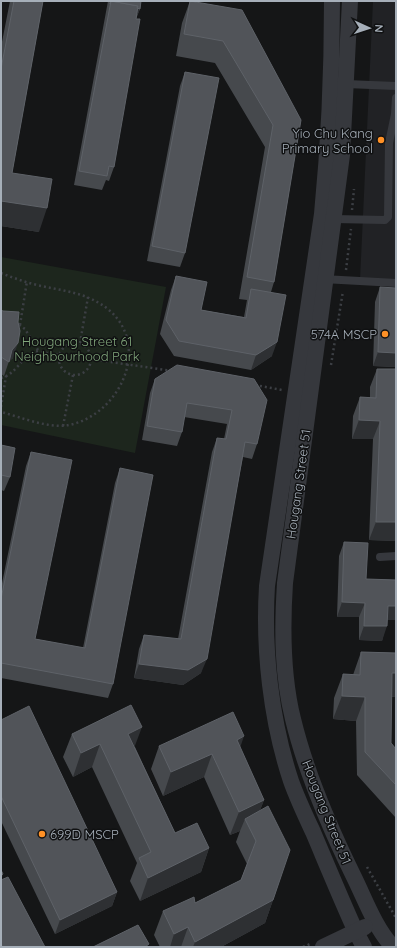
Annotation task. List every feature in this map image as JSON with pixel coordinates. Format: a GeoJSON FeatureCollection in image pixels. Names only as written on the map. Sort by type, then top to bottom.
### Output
{"type":"FeatureCollection","features":[{"type":"Feature","properties":{"kind":"street","name":"Hougang Street 51"},"geometry":{"type":"LineString","coordinates":[[332,1],[332,82],[319,279],[284,583],[282,627],[284,661],[293,720],[314,786],[336,840],[376,922],[385,945]]}},
{"type":"Feature","properties":{"kind":"street","name":"Hougang Street 51"},"geometry":{"type":"LineString","coordinates":[[350,1],[342,155],[334,219],[319,279],[295,392],[267,586],[266,626],[267,654],[282,751],[292,783],[356,932],[364,947]]}},
{"type":"Feature","properties":{"kind":"street"},"geometry":{"type":"LineString","coordinates":[[323,947],[376,922]]}},
{"type":"Feature","properties":{"kind":"lane"},"geometry":{"type":"LineString","coordinates":[[346,84],[396,86]]}},
{"type":"Feature","properties":{"kind":"lane"},"geometry":{"type":"LineString","coordinates":[[334,219],[385,220],[388,217],[389,143],[395,114],[396,98]]}},
{"type":"Feature","properties":{"kind":"lane"},"geometry":{"type":"LineString","coordinates":[[319,279],[396,283]]}},
{"type":"Feature","properties":{"kind":"lane"},"geometry":{"type":"LineString","coordinates":[[380,556],[396,556]]}},
{"type":"Feature","properties":{"kind":"path"},"geometry":{"type":"LineString","coordinates":[[329,372],[344,281],[352,220],[354,181]]}},
{"type":"Feature","properties":{"kind":"path"},"geometry":{"type":"LineString","coordinates":[[1,273],[26,281],[70,290],[88,298],[110,311],[122,327],[126,341],[127,364],[120,388],[109,404],[85,420],[63,426],[45,424],[1,412]]}},
{"type":"Feature","properties":{"kind":"path"},"geometry":{"type":"LineString","coordinates":[[20,325],[26,281]]}},
{"type":"Feature","properties":{"kind":"path"},"geometry":{"type":"LineString","coordinates":[[80,343],[88,298]]}},
{"type":"Feature","properties":{"kind":"path"},"geometry":{"type":"LineString","coordinates":[[14,322],[25,329],[38,350]]}},
{"type":"Feature","properties":{"kind":"path"},"geometry":{"type":"LineString","coordinates":[[69,343],[80,343],[88,349],[91,359],[87,369],[83,373],[73,375],[63,370],[60,365],[59,355],[69,343]]}},
{"type":"Feature","properties":{"kind":"path"},"geometry":{"type":"LineString","coordinates":[[1,378],[6,376],[28,356],[38,350],[59,355]]}},
{"type":"Feature","properties":{"kind":"path"},"geometry":{"type":"LineString","coordinates":[[91,359],[176,372]]}},
{"type":"Feature","properties":{"kind":"path"},"geometry":{"type":"LineString","coordinates":[[63,426],[73,375]]}},
{"type":"Feature","properties":{"kind":"path"},"geometry":{"type":"LineString","coordinates":[[1,407],[6,376]]}},
{"type":"Feature","properties":{"kind":"path"},"geometry":{"type":"LineString","coordinates":[[254,385],[295,392]]}},
{"type":"Feature","properties":{"kind":"path"},"geometry":{"type":"LineString","coordinates":[[365,862],[396,918]]}},
{"type":"Feature","properties":{"kind":"shaded area","name":"Yio Chu Kang Primary School"},"geometry":{"type":"Polygon","coordinates":[[[373,1],[396,1],[396,281],[360,280],[373,1]]]}},
{"type":"Feature","properties":{"kind":"green space","name":"Hougang Street 61 Neighbourhood Park"},"geometry":{"type":"Polygon","coordinates":[[[1,257],[166,287],[135,453],[1,425],[1,257]]]}},
{"type":"Feature","properties":{"kind":"building"},"geometry":{"type":"Polygon","coordinates":[[[14,1],[43,1],[12,173],[52,179],[47,208],[1,201],[1,69],[14,1]]]}},
{"type":"Feature","properties":{"kind":"building"},"geometry":{"type":"Polygon","coordinates":[[[111,1],[138,6],[136,19],[140,19],[114,167],[109,166],[107,176],[79,171],[111,1]]]}},
{"type":"Feature","properties":{"kind":"building"},"geometry":{"type":"Polygon","coordinates":[[[111,1],[141,1],[140,9],[137,8],[138,6],[111,1]]]}},
{"type":"Feature","properties":{"kind":"building"},"geometry":{"type":"Polygon","coordinates":[[[190,1],[242,10],[301,120],[274,282],[247,277],[273,125],[223,41],[184,34],[190,1]]]}},
{"type":"Feature","properties":{"kind":"building"},"geometry":{"type":"Polygon","coordinates":[[[185,72],[219,78],[185,253],[152,246],[185,72]]]}},
{"type":"Feature","properties":{"kind":"building"},"geometry":{"type":"Polygon","coordinates":[[[176,276],[207,282],[201,310],[246,318],[251,289],[286,295],[277,342],[256,355],[179,341],[166,320],[176,276]]]}},
{"type":"Feature","properties":{"kind":"building","name":"574A MSCP"},"geometry":{"type":"Polygon","coordinates":[[[380,287],[396,288],[396,353],[378,352],[380,287]]]}},
{"type":"Feature","properties":{"kind":"building"},"geometry":{"type":"Polygon","coordinates":[[[1,310],[19,312],[18,322],[20,331],[18,343],[12,350],[9,362],[1,357],[1,310]]]}},
{"type":"Feature","properties":{"kind":"building"},"geometry":{"type":"Polygon","coordinates":[[[177,365],[254,379],[267,400],[257,444],[245,442],[207,659],[188,670],[139,664],[144,635],[181,639],[217,438],[226,439],[232,410],[187,403],[182,432],[147,426],[155,379],[177,365]]]}},
{"type":"Feature","properties":{"kind":"building"},"geometry":{"type":"Polygon","coordinates":[[[377,369],[396,369],[396,522],[376,522],[380,421],[359,420],[360,397],[376,398],[377,369]]]}},
{"type":"Feature","properties":{"kind":"building"},"geometry":{"type":"Polygon","coordinates":[[[1,445],[15,448],[10,477],[1,475],[1,445]]]}},
{"type":"Feature","properties":{"kind":"building"},"geometry":{"type":"Polygon","coordinates":[[[31,452],[72,460],[35,639],[85,648],[120,468],[153,475],[113,684],[1,663],[1,599],[31,452]]]}},
{"type":"Feature","properties":{"kind":"building"},"geometry":{"type":"Polygon","coordinates":[[[344,542],[368,543],[366,579],[396,580],[396,606],[388,606],[387,626],[364,626],[365,603],[342,602],[344,542]]]}},
{"type":"Feature","properties":{"kind":"building"},"geometry":{"type":"Polygon","coordinates":[[[361,652],[396,653],[396,673],[392,673],[391,743],[396,749],[396,785],[365,752],[365,697],[342,696],[343,674],[360,675],[361,652]]]}},
{"type":"Feature","properties":{"kind":"building"},"geometry":{"type":"Polygon","coordinates":[[[131,705],[142,727],[128,734],[175,833],[197,823],[209,848],[148,878],[139,858],[151,852],[100,744],[81,753],[72,734],[131,705]]]}},
{"type":"Feature","properties":{"kind":"building","name":"699D MSCP"},"geometry":{"type":"Polygon","coordinates":[[[29,706],[117,892],[60,920],[1,796],[1,720],[29,706]]]}},
{"type":"Feature","properties":{"kind":"building"},"geometry":{"type":"Polygon","coordinates":[[[233,712],[244,736],[237,740],[264,800],[239,812],[212,754],[171,772],[159,746],[233,712]]]}},
{"type":"Feature","properties":{"kind":"building"},"geometry":{"type":"Polygon","coordinates":[[[268,806],[290,850],[273,900],[195,942],[188,927],[174,934],[163,911],[194,897],[195,903],[241,880],[256,841],[245,819],[268,806]]]}},
{"type":"Feature","properties":{"kind":"building"},"geometry":{"type":"Polygon","coordinates":[[[8,877],[45,947],[3,947],[1,944],[1,880],[8,877]]]}},
{"type":"Feature","properties":{"kind":"building"},"geometry":{"type":"Polygon","coordinates":[[[138,925],[149,944],[145,947],[93,947],[138,925]]]}},
{"type":"Feature","properties":{"kind":"place","name":"Yio Chu Kang Primary School"},"geometry":{"type":"Point","coordinates":[381,140]}},
{"type":"Feature","properties":{"kind":"place","name":"574A MSCP"},"geometry":{"type":"Point","coordinates":[385,334]}},
{"type":"Feature","properties":{"kind":"place","name":"699D MSCP"},"geometry":{"type":"Point","coordinates":[42,834]}}]}
